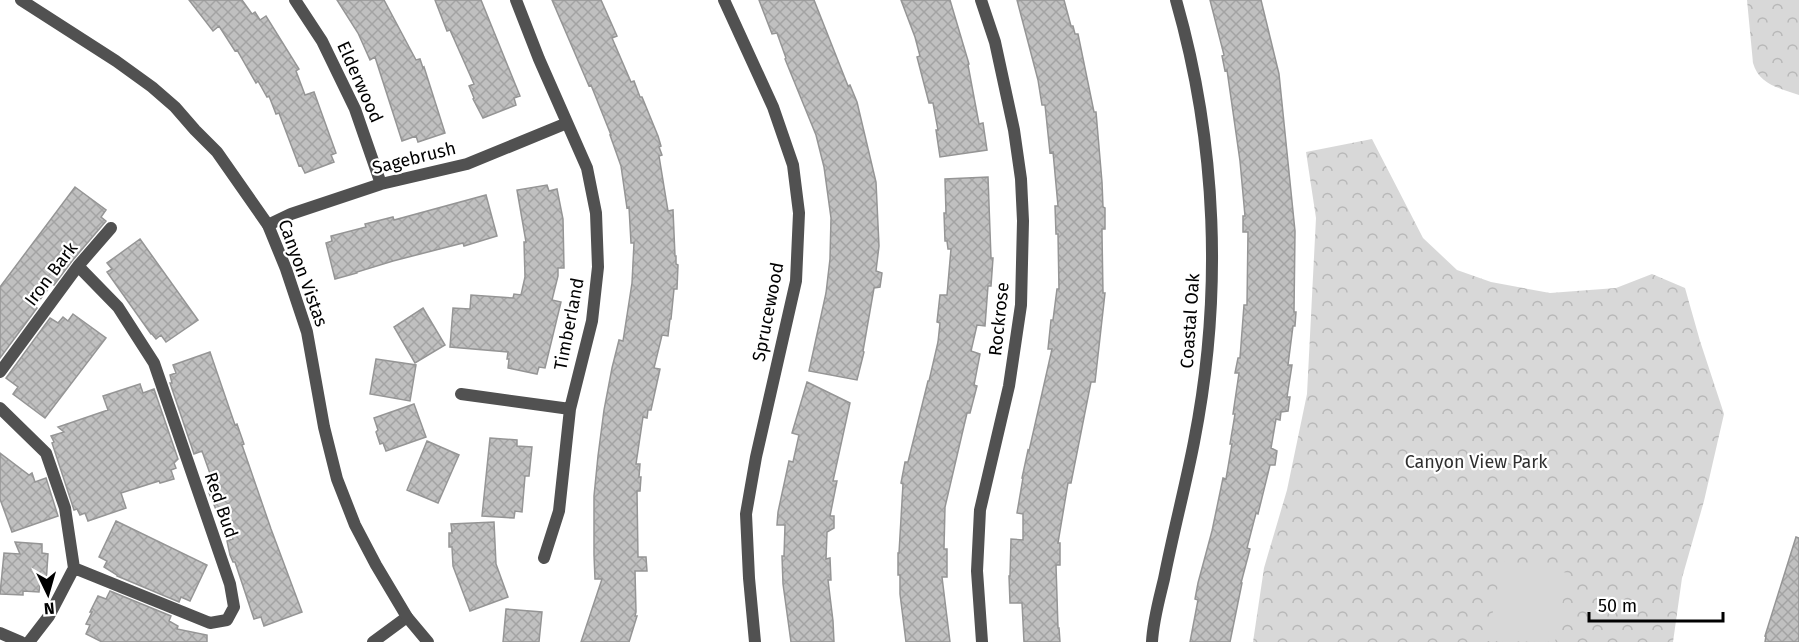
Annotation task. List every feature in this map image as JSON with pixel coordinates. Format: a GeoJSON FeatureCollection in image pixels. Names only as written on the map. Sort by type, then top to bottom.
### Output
{"type":"FeatureCollection","features":[{"type":"Feature","properties":{"kind":"street","name":"Canyon Vistas"},"geometry":{"type":"LineString","coordinates":[[21,0],[116,61],[175,107],[218,152],[268,225],[286,269],[307,332],[324,427],[337,479],[355,525],[407,617],[428,642]]}},
{"type":"Feature","properties":{"kind":"street","name":"Elderwood"},"geometry":{"type":"LineString","coordinates":[[295,0],[322,41],[355,109],[381,184]]}},
{"type":"Feature","properties":{"kind":"street","name":"Timberland"},"geometry":{"type":"LineString","coordinates":[[516,0],[538,59],[588,168],[596,213],[598,267],[592,321],[570,410],[559,511],[544,558]]}},
{"type":"Feature","properties":{"kind":"street","name":"Sprucewood"},"geometry":{"type":"LineString","coordinates":[[724,0],[773,107],[793,165],[799,213],[796,281],[756,457],[746,514],[755,642]]}},
{"type":"Feature","properties":{"kind":"street","name":"Rockrose"},"geometry":{"type":"LineString","coordinates":[[981,0],[995,42],[1014,130],[1021,178],[1023,221],[1019,317],[1009,386],[981,510],[977,571],[982,642]]}},
{"type":"Feature","properties":{"kind":"street","name":"Coastal Oak"},"geometry":{"type":"LineString","coordinates":[[1152,642],[1194,441],[1205,367],[1211,299],[1212,222],[1207,156],[1197,88],[1176,0]]}},
{"type":"Feature","properties":{"kind":"street","name":"Sagebrush"},"geometry":{"type":"LineString","coordinates":[[268,225],[291,214],[381,184],[467,164],[567,123]]}},
{"type":"Feature","properties":{"kind":"street","name":"Iron Bark"},"geometry":{"type":"LineString","coordinates":[[0,372],[78,266],[111,228]]}},
{"type":"Feature","properties":{"kind":"street","name":"Red Bud"},"geometry":{"type":"LineString","coordinates":[[74,568],[210,623],[227,620],[234,607],[230,584],[154,363],[118,307],[78,266]]}},
{"type":"Feature","properties":{"kind":"street"},"geometry":{"type":"LineString","coordinates":[[462,394],[570,410]]}},
{"type":"Feature","properties":{"kind":"street"},"geometry":{"type":"LineString","coordinates":[[0,408],[46,453],[64,508],[74,568],[49,616],[29,642]]}},
{"type":"Feature","properties":{"kind":"street"},"geometry":{"type":"LineString","coordinates":[[373,642],[407,617]]}},
{"type":"Feature","properties":{"kind":"street"},"geometry":{"type":"LineString","coordinates":[[0,633],[21,642]]}},
{"type":"Feature","properties":{"kind":"green space"},"geometry":{"type":"Polygon","coordinates":[[[1747,0],[1799,0],[1799,95],[1771,85],[1756,70],[1753,63],[1747,0]]]}},
{"type":"Feature","properties":{"kind":"green space","name":"Canyon View Park"},"geometry":{"type":"Polygon","coordinates":[[[1372,139],[1423,238],[1457,270],[1491,282],[1550,293],[1616,288],[1652,274],[1685,288],[1724,414],[1704,501],[1682,578],[1673,642],[1253,642],[1264,568],[1287,490],[1307,394],[1316,218],[1306,152],[1372,139]]]}},
{"type":"Feature","properties":{"kind":"green space"},"geometry":{"type":"Polygon","coordinates":[[[1503,561],[1568,573],[1555,642],[1487,641],[1503,561]]]}},
{"type":"Feature","properties":{"kind":"building"},"geometry":{"type":"Polygon","coordinates":[[[189,0],[242,0],[252,14],[255,12],[260,20],[266,16],[299,69],[296,71],[305,95],[314,92],[336,153],[331,155],[334,162],[305,173],[301,165],[299,166],[279,113],[276,114],[269,96],[267,97],[258,81],[256,83],[237,50],[235,51],[219,26],[213,31],[189,0]]]}},
{"type":"Feature","properties":{"kind":"building"},"geometry":{"type":"Polygon","coordinates":[[[337,0],[384,0],[416,60],[420,59],[424,67],[445,133],[418,142],[416,136],[402,141],[375,57],[370,60],[358,33],[337,0]]]}},
{"type":"Feature","properties":{"kind":"building"},"geometry":{"type":"Polygon","coordinates":[[[435,0],[481,0],[520,96],[514,98],[516,105],[483,118],[469,86],[474,84],[450,30],[447,31],[435,0]]]}},
{"type":"Feature","properties":{"kind":"building"},"geometry":{"type":"Polygon","coordinates":[[[552,0],[601,0],[617,36],[612,38],[631,82],[634,81],[642,97],[658,136],[668,211],[673,210],[675,256],[678,265],[677,289],[674,289],[668,336],[662,335],[654,368],[660,369],[651,410],[648,410],[647,418],[643,417],[636,464],[640,464],[639,477],[641,477],[640,491],[637,491],[638,557],[646,557],[647,571],[635,571],[635,616],[637,616],[629,642],[581,642],[602,579],[595,579],[594,496],[604,410],[619,340],[623,341],[632,283],[634,243],[631,243],[629,207],[627,208],[621,166],[611,135],[552,0]]]}},
{"type":"Feature","properties":{"kind":"building"},"geometry":{"type":"Polygon","coordinates":[[[759,0],[814,0],[848,86],[850,85],[857,102],[876,182],[879,246],[876,271],[882,273],[880,287],[874,288],[857,380],[809,371],[826,293],[831,218],[824,167],[816,135],[785,59],[777,33],[772,34],[759,0]]]}},
{"type":"Feature","properties":{"kind":"building"},"geometry":{"type":"Polygon","coordinates":[[[901,0],[950,0],[969,64],[979,124],[983,123],[987,150],[940,157],[933,103],[929,103],[917,57],[920,56],[915,37],[901,0]]]}},
{"type":"Feature","properties":{"kind":"building"},"geometry":{"type":"Polygon","coordinates":[[[1017,0],[1064,0],[1071,26],[1075,34],[1078,34],[1094,112],[1096,112],[1103,207],[1105,208],[1105,229],[1102,229],[1102,234],[1103,293],[1105,293],[1095,382],[1091,382],[1071,483],[1068,483],[1058,543],[1060,543],[1060,565],[1056,565],[1060,642],[1024,642],[1022,603],[1010,603],[1011,539],[1023,540],[1023,514],[1017,513],[1022,478],[1052,349],[1048,349],[1051,320],[1053,320],[1057,289],[1059,289],[1055,206],[1058,206],[1053,152],[1050,153],[1045,105],[1042,105],[1038,80],[1017,0]]]}},
{"type":"Feature","properties":{"kind":"building"},"geometry":{"type":"Polygon","coordinates":[[[1210,0],[1261,0],[1279,74],[1295,231],[1294,312],[1296,312],[1288,365],[1292,365],[1287,397],[1290,397],[1288,411],[1281,412],[1280,420],[1276,419],[1271,448],[1277,451],[1275,465],[1270,465],[1247,548],[1250,549],[1230,642],[1190,642],[1198,600],[1195,599],[1198,583],[1223,478],[1226,479],[1232,444],[1230,444],[1239,373],[1235,373],[1238,358],[1240,358],[1244,305],[1247,305],[1248,232],[1243,232],[1243,216],[1245,216],[1240,161],[1227,70],[1225,71],[1222,56],[1224,55],[1210,0]]]}},
{"type":"Feature","properties":{"kind":"building"},"geometry":{"type":"Polygon","coordinates":[[[988,177],[991,258],[993,258],[991,286],[988,286],[985,326],[977,325],[971,351],[980,354],[974,385],[977,386],[970,413],[967,413],[945,507],[944,549],[947,549],[947,577],[942,577],[950,642],[906,642],[900,575],[898,575],[903,484],[901,483],[938,342],[940,323],[937,322],[940,295],[947,295],[951,249],[948,249],[947,241],[945,241],[945,179],[988,177]]]}},
{"type":"Feature","properties":{"kind":"building"},"geometry":{"type":"Polygon","coordinates":[[[547,185],[549,191],[557,189],[563,219],[564,268],[558,268],[552,300],[561,302],[545,368],[539,367],[537,374],[508,368],[508,352],[450,347],[453,308],[470,309],[471,295],[513,298],[514,294],[521,295],[525,277],[524,242],[526,242],[517,190],[547,185]]]}},
{"type":"Feature","properties":{"kind":"building"},"geometry":{"type":"Polygon","coordinates":[[[75,187],[106,210],[101,217],[106,221],[54,285],[52,284],[0,358],[0,287],[75,187]]]}},
{"type":"Feature","properties":{"kind":"building"},"geometry":{"type":"Polygon","coordinates":[[[486,195],[497,236],[464,246],[463,243],[393,261],[335,279],[326,243],[332,241],[331,236],[366,227],[365,224],[393,217],[394,220],[486,195]]]}},
{"type":"Feature","properties":{"kind":"building"},"geometry":{"type":"Polygon","coordinates":[[[140,239],[198,320],[166,342],[161,335],[156,339],[151,334],[107,272],[112,269],[107,263],[140,239]]]}},
{"type":"Feature","properties":{"kind":"building"},"geometry":{"type":"Polygon","coordinates":[[[423,308],[445,345],[415,363],[394,327],[423,308]]]}},
{"type":"Feature","properties":{"kind":"building"},"geometry":{"type":"Polygon","coordinates":[[[73,314],[106,338],[45,418],[13,394],[18,387],[6,378],[50,318],[58,323],[63,317],[68,321],[73,314]]]}},
{"type":"Feature","properties":{"kind":"building"},"geometry":{"type":"Polygon","coordinates":[[[210,352],[302,612],[264,626],[261,617],[254,619],[235,562],[230,555],[227,541],[233,539],[222,510],[217,512],[209,493],[207,484],[213,482],[202,451],[194,454],[170,383],[172,383],[170,375],[176,373],[173,365],[210,352]]]}},
{"type":"Feature","properties":{"kind":"building"},"geometry":{"type":"Polygon","coordinates":[[[376,359],[416,365],[410,401],[370,394],[376,359]]]}},
{"type":"Feature","properties":{"kind":"building"},"geometry":{"type":"Polygon","coordinates":[[[807,382],[850,403],[833,481],[837,481],[830,516],[834,516],[834,528],[827,532],[826,559],[830,558],[831,580],[828,580],[834,642],[791,642],[783,584],[782,556],[784,556],[785,525],[777,525],[778,512],[789,461],[793,462],[799,435],[792,433],[807,382]]]}},
{"type":"Feature","properties":{"kind":"building"},"geometry":{"type":"Polygon","coordinates":[[[140,384],[143,393],[154,389],[178,459],[174,463],[176,468],[171,470],[174,479],[160,483],[159,481],[121,493],[126,508],[88,521],[85,513],[80,515],[77,509],[74,510],[51,436],[64,432],[58,427],[108,410],[103,396],[140,384]]]}},
{"type":"Feature","properties":{"kind":"building"},"geometry":{"type":"Polygon","coordinates":[[[414,404],[426,437],[386,451],[383,443],[380,444],[374,418],[414,404]]]}},
{"type":"Feature","properties":{"kind":"building"},"geometry":{"type":"Polygon","coordinates":[[[490,438],[517,440],[517,446],[532,447],[529,476],[525,476],[522,512],[515,511],[514,518],[482,516],[490,438]]]}},
{"type":"Feature","properties":{"kind":"building"},"geometry":{"type":"Polygon","coordinates":[[[427,441],[459,455],[438,503],[407,490],[427,441]]]}},
{"type":"Feature","properties":{"kind":"building"},"geometry":{"type":"Polygon","coordinates":[[[0,453],[29,475],[32,473],[35,482],[46,478],[58,516],[12,532],[0,499],[0,453]]]}},
{"type":"Feature","properties":{"kind":"building"},"geometry":{"type":"Polygon","coordinates":[[[116,521],[207,565],[190,601],[181,597],[179,602],[117,576],[104,567],[107,561],[99,557],[116,521]]]}},
{"type":"Feature","properties":{"kind":"building"},"geometry":{"type":"Polygon","coordinates":[[[494,522],[496,564],[508,597],[470,611],[453,566],[452,547],[449,547],[451,524],[494,522]]]}},
{"type":"Feature","properties":{"kind":"building"},"geometry":{"type":"Polygon","coordinates":[[[1796,537],[1799,538],[1799,642],[1765,642],[1765,636],[1796,537]]]}},
{"type":"Feature","properties":{"kind":"building"},"geometry":{"type":"Polygon","coordinates":[[[15,542],[42,544],[42,553],[48,554],[46,584],[40,583],[39,592],[23,591],[23,595],[0,594],[4,553],[20,554],[15,542]]]}},
{"type":"Feature","properties":{"kind":"building"},"geometry":{"type":"Polygon","coordinates":[[[110,591],[171,616],[169,621],[178,626],[177,629],[207,635],[207,642],[102,642],[86,634],[90,625],[86,624],[98,596],[106,599],[110,591]]]}},
{"type":"Feature","properties":{"kind":"building"},"geometry":{"type":"Polygon","coordinates":[[[506,609],[542,612],[539,642],[503,642],[506,609]]]}}]}
